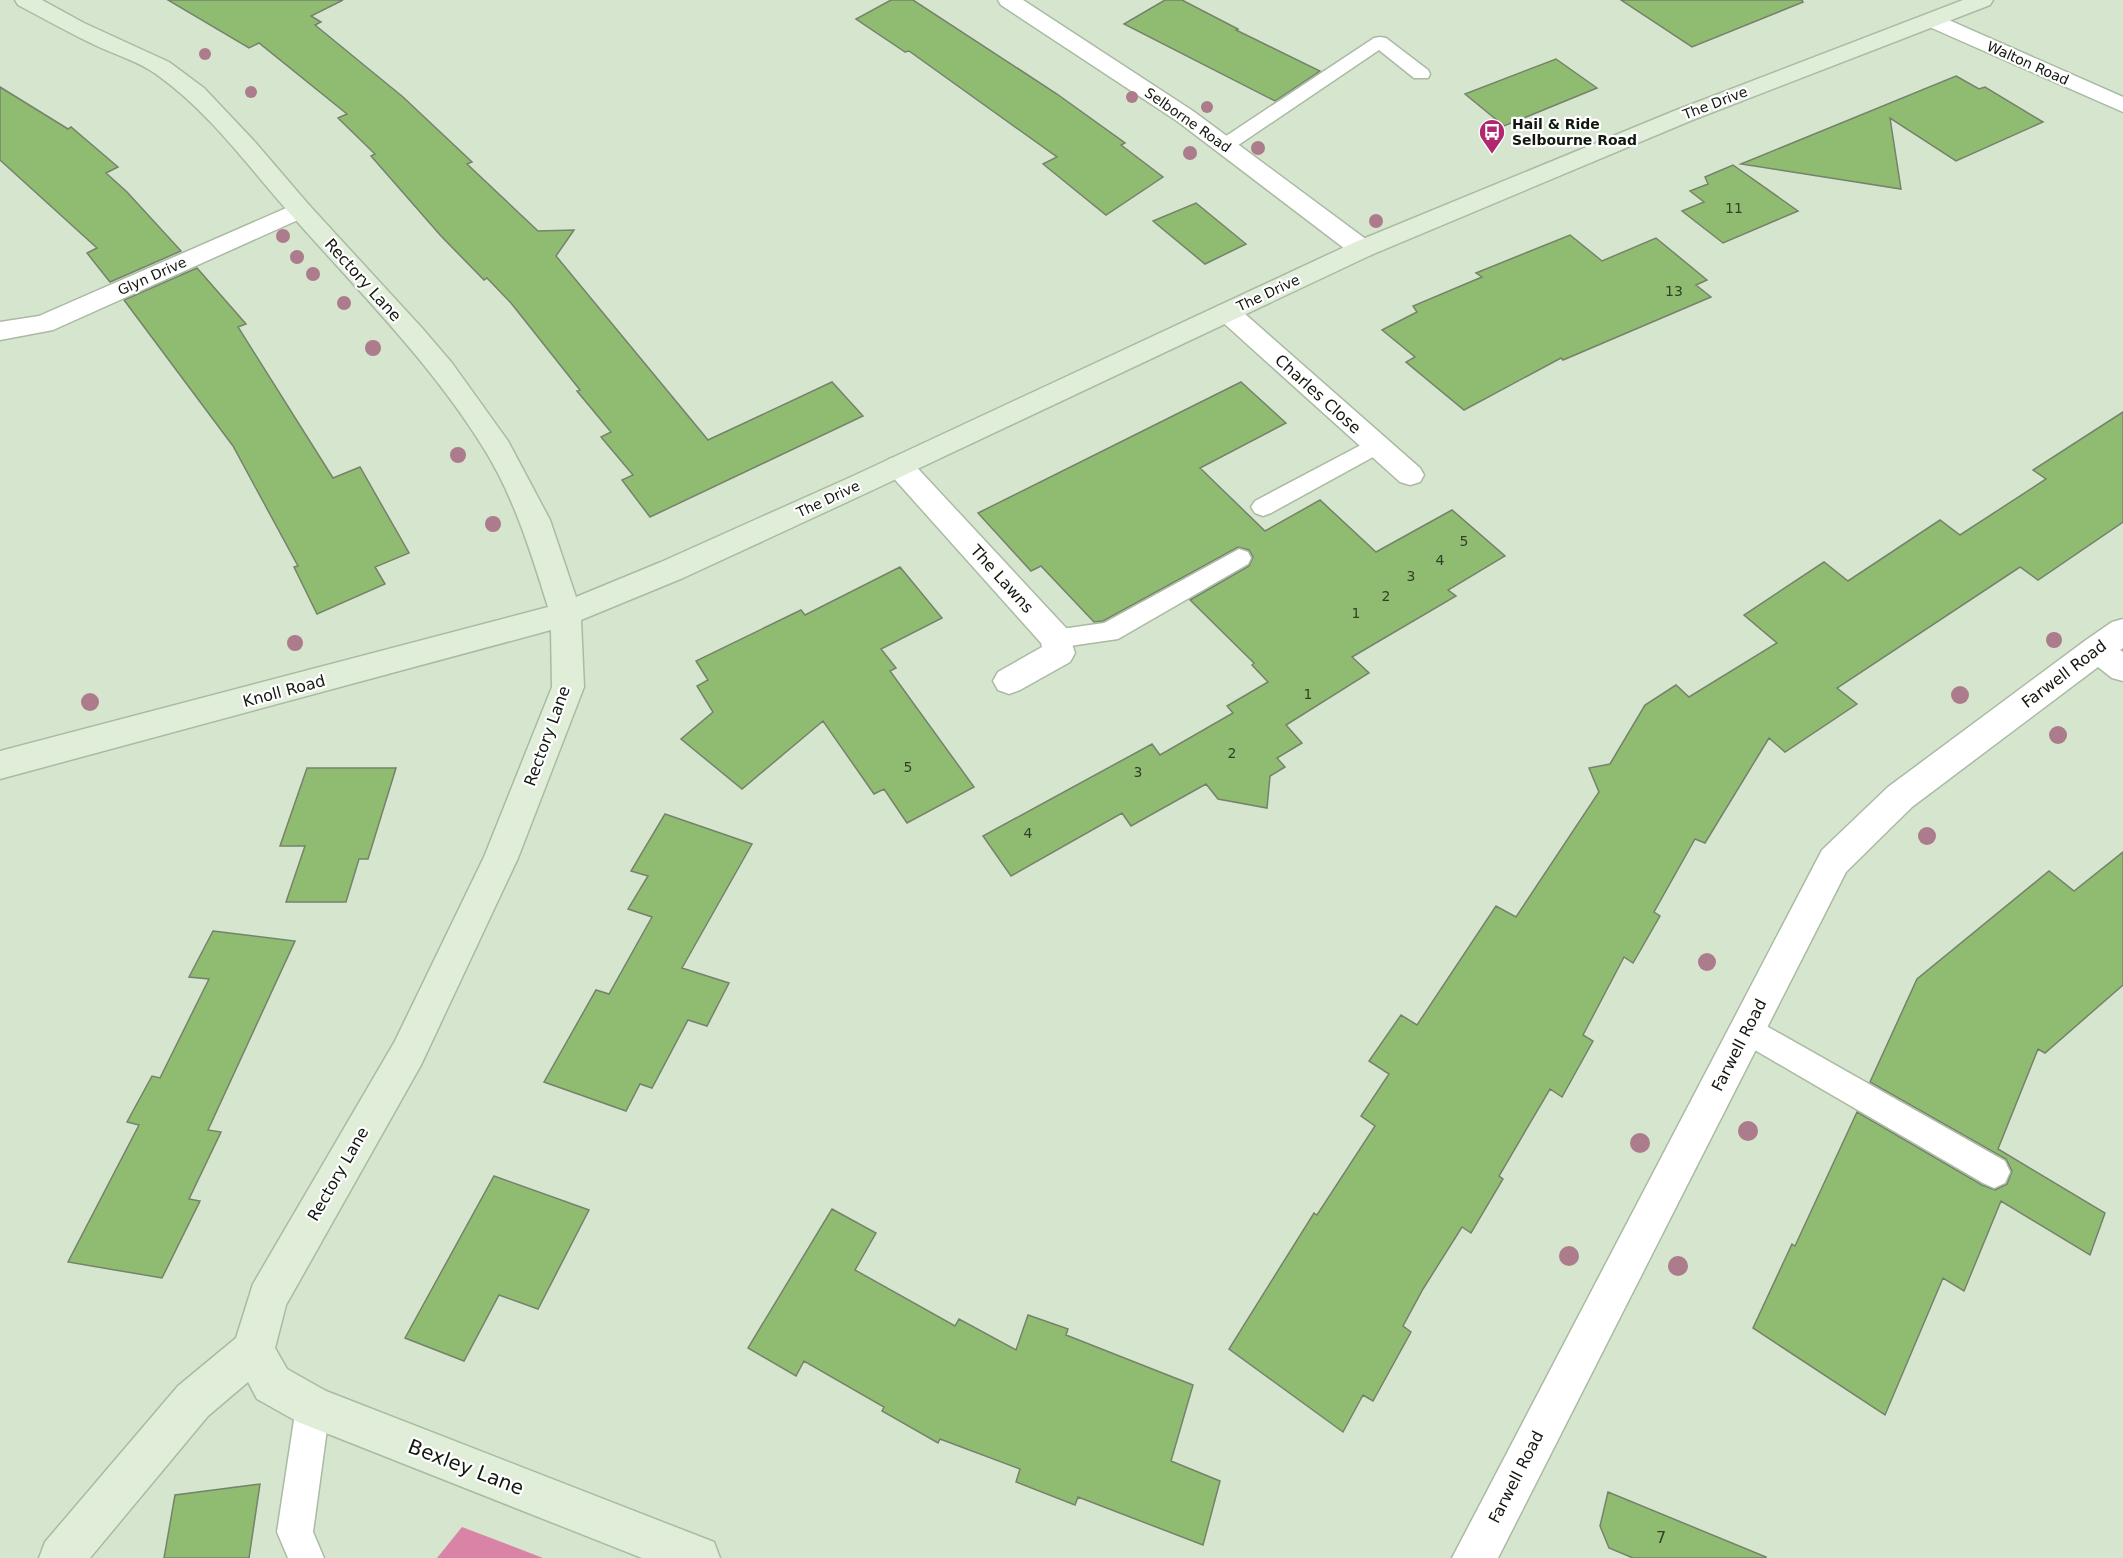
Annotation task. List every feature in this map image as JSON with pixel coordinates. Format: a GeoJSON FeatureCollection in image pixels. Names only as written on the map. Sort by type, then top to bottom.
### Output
{"type":"FeatureCollection","features":[{"type":"Feature","properties":{"kind":"street","name":"Rectory Lane"},"geometry":{"type":"LineString","coordinates":[[26,0],[76,28],[161,67],[196,93],[247,147],[442,369],[498,448],[536,520],[566,614],[568,687],[501,858],[408,1053],[267,1298],[254,1350]]}},
{"type":"Feature","properties":{"kind":"street","name":"Selborne Road"},"geometry":{"type":"LineString","coordinates":[[1009,0],[1176,110],[1362,249]]}},
{"type":"Feature","properties":{"kind":"street","name":"The Drive"},"geometry":{"type":"LineString","coordinates":[[566,614],[672,570],[899,466],[1362,249],[1682,116],[1982,0]]}},
{"type":"Feature","properties":{"kind":"street","name":"Walton Road"},"geometry":{"type":"LineString","coordinates":[[1933,20],[2123,105]]}},
{"type":"Feature","properties":{"kind":"street","name":"Glyn Drive"},"geometry":{"type":"LineString","coordinates":[[0,331],[44,324],[300,210]]}},
{"type":"Feature","properties":{"kind":"street","name":"Charles Close"},"geometry":{"type":"LineString","coordinates":[[1227,312],[1410,475]]}},
{"type":"Feature","properties":{"kind":"street","name":"The Lawns"},"geometry":{"type":"LineString","coordinates":[[899,466],[1056,638]]}},
{"type":"Feature","properties":{"kind":"street","name":"Knoll Road"},"geometry":{"type":"LineString","coordinates":[[0,765],[566,614]]}},
{"type":"Feature","properties":{"kind":"street"},"geometry":{"type":"LineString","coordinates":[[1009,681],[1059,653],[1056,638]]}},
{"type":"Feature","properties":{"kind":"street","name":"Farwell Road"},"geometry":{"type":"LineString","coordinates":[[1474,1558],[1834,861],[1900,797],[2114,650]]}},
{"type":"Feature","properties":{"kind":"street"},"geometry":{"type":"LineString","coordinates":[[61,1558],[193,1401],[254,1350]]}},
{"type":"Feature","properties":{"kind":"street","name":"Bexley Lane"},"geometry":{"type":"LineString","coordinates":[[254,1350],[272,1384],[314,1407],[698,1558]]}},
{"type":"Feature","properties":{"kind":"lane"},"geometry":{"type":"LineString","coordinates":[[1224,146],[1380,42],[1421,74]]}},
{"type":"Feature","properties":{"kind":"lane"},"geometry":{"type":"LineString","coordinates":[[1263,507],[1376,445]]}},
{"type":"Feature","properties":{"kind":"lane"},"geometry":{"type":"LineString","coordinates":[[1056,638],[1109,632],[1239,558]]}},
{"type":"Feature","properties":{"kind":"lane"},"geometry":{"type":"LineString","coordinates":[[1747,1029],[1994,1172]]}},
{"type":"Feature","properties":{"kind":"lane"},"geometry":{"type":"LineString","coordinates":[[306,1558],[295,1532],[314,1407]]}},
{"type":"Feature","properties":{"kind":"shaded area"},"geometry":{"type":"Polygon","coordinates":[[[462,1527],[543,1558],[437,1558],[462,1527]]]}},
{"type":"Feature","properties":{"kind":"building"},"geometry":{"type":"Polygon","coordinates":[[[168,0],[343,0],[311,16],[321,22],[315,25],[403,97],[472,162],[467,164],[538,231],[574,230],[556,256],[708,440],[832,382],[863,416],[650,517],[622,480],[633,475],[601,437],[611,432],[577,391],[580,390],[511,303],[487,278],[484,280],[441,236],[371,156],[375,154],[338,118],[347,114],[259,43],[249,48],[168,0]]]}},
{"type":"Feature","properties":{"kind":"building"},"geometry":{"type":"Polygon","coordinates":[[[891,0],[913,0],[1057,94],[1125,143],[1121,145],[1163,177],[1106,215],[1043,164],[1057,157],[909,51],[905,52],[856,19],[891,0]]]}},
{"type":"Feature","properties":{"kind":"building"},"geometry":{"type":"Polygon","coordinates":[[[1165,0],[1182,0],[1238,29],[1236,30],[1320,71],[1275,101],[1124,24],[1165,0]]]}},
{"type":"Feature","properties":{"kind":"building"},"geometry":{"type":"Polygon","coordinates":[[[1621,0],[1802,0],[1803,2],[1692,47],[1621,0]]]}},
{"type":"Feature","properties":{"kind":"building"},"geometry":{"type":"Polygon","coordinates":[[[1556,59],[1597,88],[1504,126],[1465,94],[1556,59]]]}},
{"type":"Feature","properties":{"kind":"building"},"geometry":{"type":"Polygon","coordinates":[[[1956,76],[1979,89],[1985,87],[2043,122],[1956,161],[1890,118],[1901,189],[1741,164],[1956,76]]]}},
{"type":"Feature","properties":{"kind":"building"},"geometry":{"type":"Polygon","coordinates":[[[0,87],[68,129],[71,127],[118,167],[106,173],[127,192],[181,251],[110,282],[87,253],[97,248],[0,160],[0,87]]]}},
{"type":"Feature","properties":{"kind":"building"},"geometry":{"type":"Polygon","coordinates":[[[1733,165],[1798,211],[1723,243],[1682,211],[1704,202],[1690,191],[1708,184],[1705,177],[1733,165]]]}},
{"type":"Feature","properties":{"kind":"building"},"geometry":{"type":"Polygon","coordinates":[[[1196,203],[1246,244],[1205,264],[1153,221],[1196,203]]]}},
{"type":"Feature","properties":{"kind":"building"},"geometry":{"type":"Polygon","coordinates":[[[1570,235],[1602,261],[1656,238],[1707,280],[1696,285],[1711,297],[1563,360],[1561,358],[1464,410],[1406,362],[1415,357],[1382,330],[1417,312],[1413,306],[1482,277],[1476,273],[1570,235]]]}},
{"type":"Feature","properties":{"kind":"building"},"geometry":{"type":"Polygon","coordinates":[[[197,268],[246,324],[238,327],[333,478],[360,467],[409,553],[375,567],[385,584],[317,614],[294,567],[298,566],[233,446],[124,300],[197,268]]]}},
{"type":"Feature","properties":{"kind":"building"},"geometry":{"type":"Polygon","coordinates":[[[1241,382],[1286,423],[1200,468],[1265,531],[1320,500],[1376,552],[1452,510],[1505,556],[1448,590],[1456,596],[1352,657],[1369,673],[1286,725],[1302,743],[1277,758],[1285,767],[1270,776],[1267,808],[1218,799],[1206,784],[1131,826],[1122,813],[1011,876],[983,836],[1152,744],[1160,755],[1233,713],[1227,706],[1268,682],[1252,665],[1254,663],[1190,600],[1249,566],[1253,557],[1249,550],[1238,547],[1103,621],[1094,622],[1041,566],[1031,571],[978,513],[1241,382]]]}},
{"type":"Feature","properties":{"kind":"building"},"geometry":{"type":"Polygon","coordinates":[[[2123,412],[2123,522],[2038,580],[2020,567],[1837,688],[1857,704],[1785,752],[1769,738],[1705,843],[1695,839],[1654,912],[1660,916],[1633,963],[1624,957],[1583,1035],[1593,1041],[1562,1097],[1550,1089],[1499,1176],[1503,1179],[1471,1233],[1462,1227],[1423,1289],[1403,1326],[1411,1332],[1373,1401],[1363,1395],[1343,1432],[1229,1349],[1314,1213],[1317,1215],[1375,1126],[1361,1116],[1389,1074],[1369,1061],[1401,1015],[1417,1025],[1496,906],[1516,917],[1599,792],[1589,768],[1610,764],[1645,705],[1676,685],[1689,697],[1777,643],[1744,615],[1824,562],[1848,581],[1940,520],[1960,535],[2046,479],[2033,470],[2123,412]]]}},
{"type":"Feature","properties":{"kind":"building"},"geometry":{"type":"Polygon","coordinates":[[[900,567],[942,618],[881,649],[896,668],[890,671],[974,787],[907,823],[884,789],[874,794],[823,721],[742,789],[681,739],[713,712],[697,686],[708,680],[696,661],[801,610],[805,615],[900,567]]]}},
{"type":"Feature","properties":{"kind":"building"},"geometry":{"type":"Polygon","coordinates":[[[307,768],[396,768],[368,859],[359,859],[346,902],[286,902],[305,846],[280,846],[307,768]]]}},
{"type":"Feature","properties":{"kind":"building"},"geometry":{"type":"Polygon","coordinates":[[[665,814],[752,844],[682,968],[729,983],[707,1026],[688,1020],[652,1088],[640,1084],[626,1111],[544,1082],[596,990],[609,994],[652,917],[628,909],[648,876],[631,871],[665,814]]]}},
{"type":"Feature","properties":{"kind":"building"},"geometry":{"type":"Polygon","coordinates":[[[2123,852],[2123,985],[2045,1053],[2038,1049],[1998,1149],[2105,1213],[2090,1255],[2001,1201],[1964,1291],[1943,1278],[1885,1415],[1753,1328],[1792,1244],[1795,1246],[1857,1112],[1982,1185],[1995,1190],[2007,1184],[2012,1171],[2006,1159],[1870,1082],[1917,979],[2049,871],[2074,891],[2123,852]]]}},
{"type":"Feature","properties":{"kind":"building"},"geometry":{"type":"Polygon","coordinates":[[[213,931],[295,941],[208,1130],[221,1132],[189,1199],[200,1201],[162,1278],[68,1262],[139,1125],[127,1122],[152,1076],[160,1078],[209,979],[189,977],[213,931]]]}},
{"type":"Feature","properties":{"kind":"building"},"geometry":{"type":"Polygon","coordinates":[[[494,1176],[589,1210],[538,1309],[499,1295],[464,1361],[405,1338],[494,1176]]]}},
{"type":"Feature","properties":{"kind":"building"},"geometry":{"type":"Polygon","coordinates":[[[832,1209],[876,1233],[855,1270],[955,1326],[959,1319],[1016,1350],[1028,1315],[1068,1329],[1066,1335],[1193,1385],[1171,1461],[1220,1481],[1203,1545],[1078,1497],[1075,1505],[1016,1482],[1020,1469],[940,1439],[938,1443],[882,1411],[884,1407],[804,1361],[796,1376],[748,1348],[832,1209]]]}},
{"type":"Feature","properties":{"kind":"building"},"geometry":{"type":"Polygon","coordinates":[[[260,1484],[249,1558],[164,1558],[175,1495],[260,1484]]]}},
{"type":"Feature","properties":{"kind":"building"},"geometry":{"type":"Polygon","coordinates":[[[1608,1492],[1766,1558],[1633,1558],[1609,1548],[1600,1526],[1608,1492]]]}},
{"type":"Feature","properties":{"kind":"place","name":"Hail & Ride Selbourne Road"},"geometry":{"type":"Point","coordinates":[1492,155]}}]}
